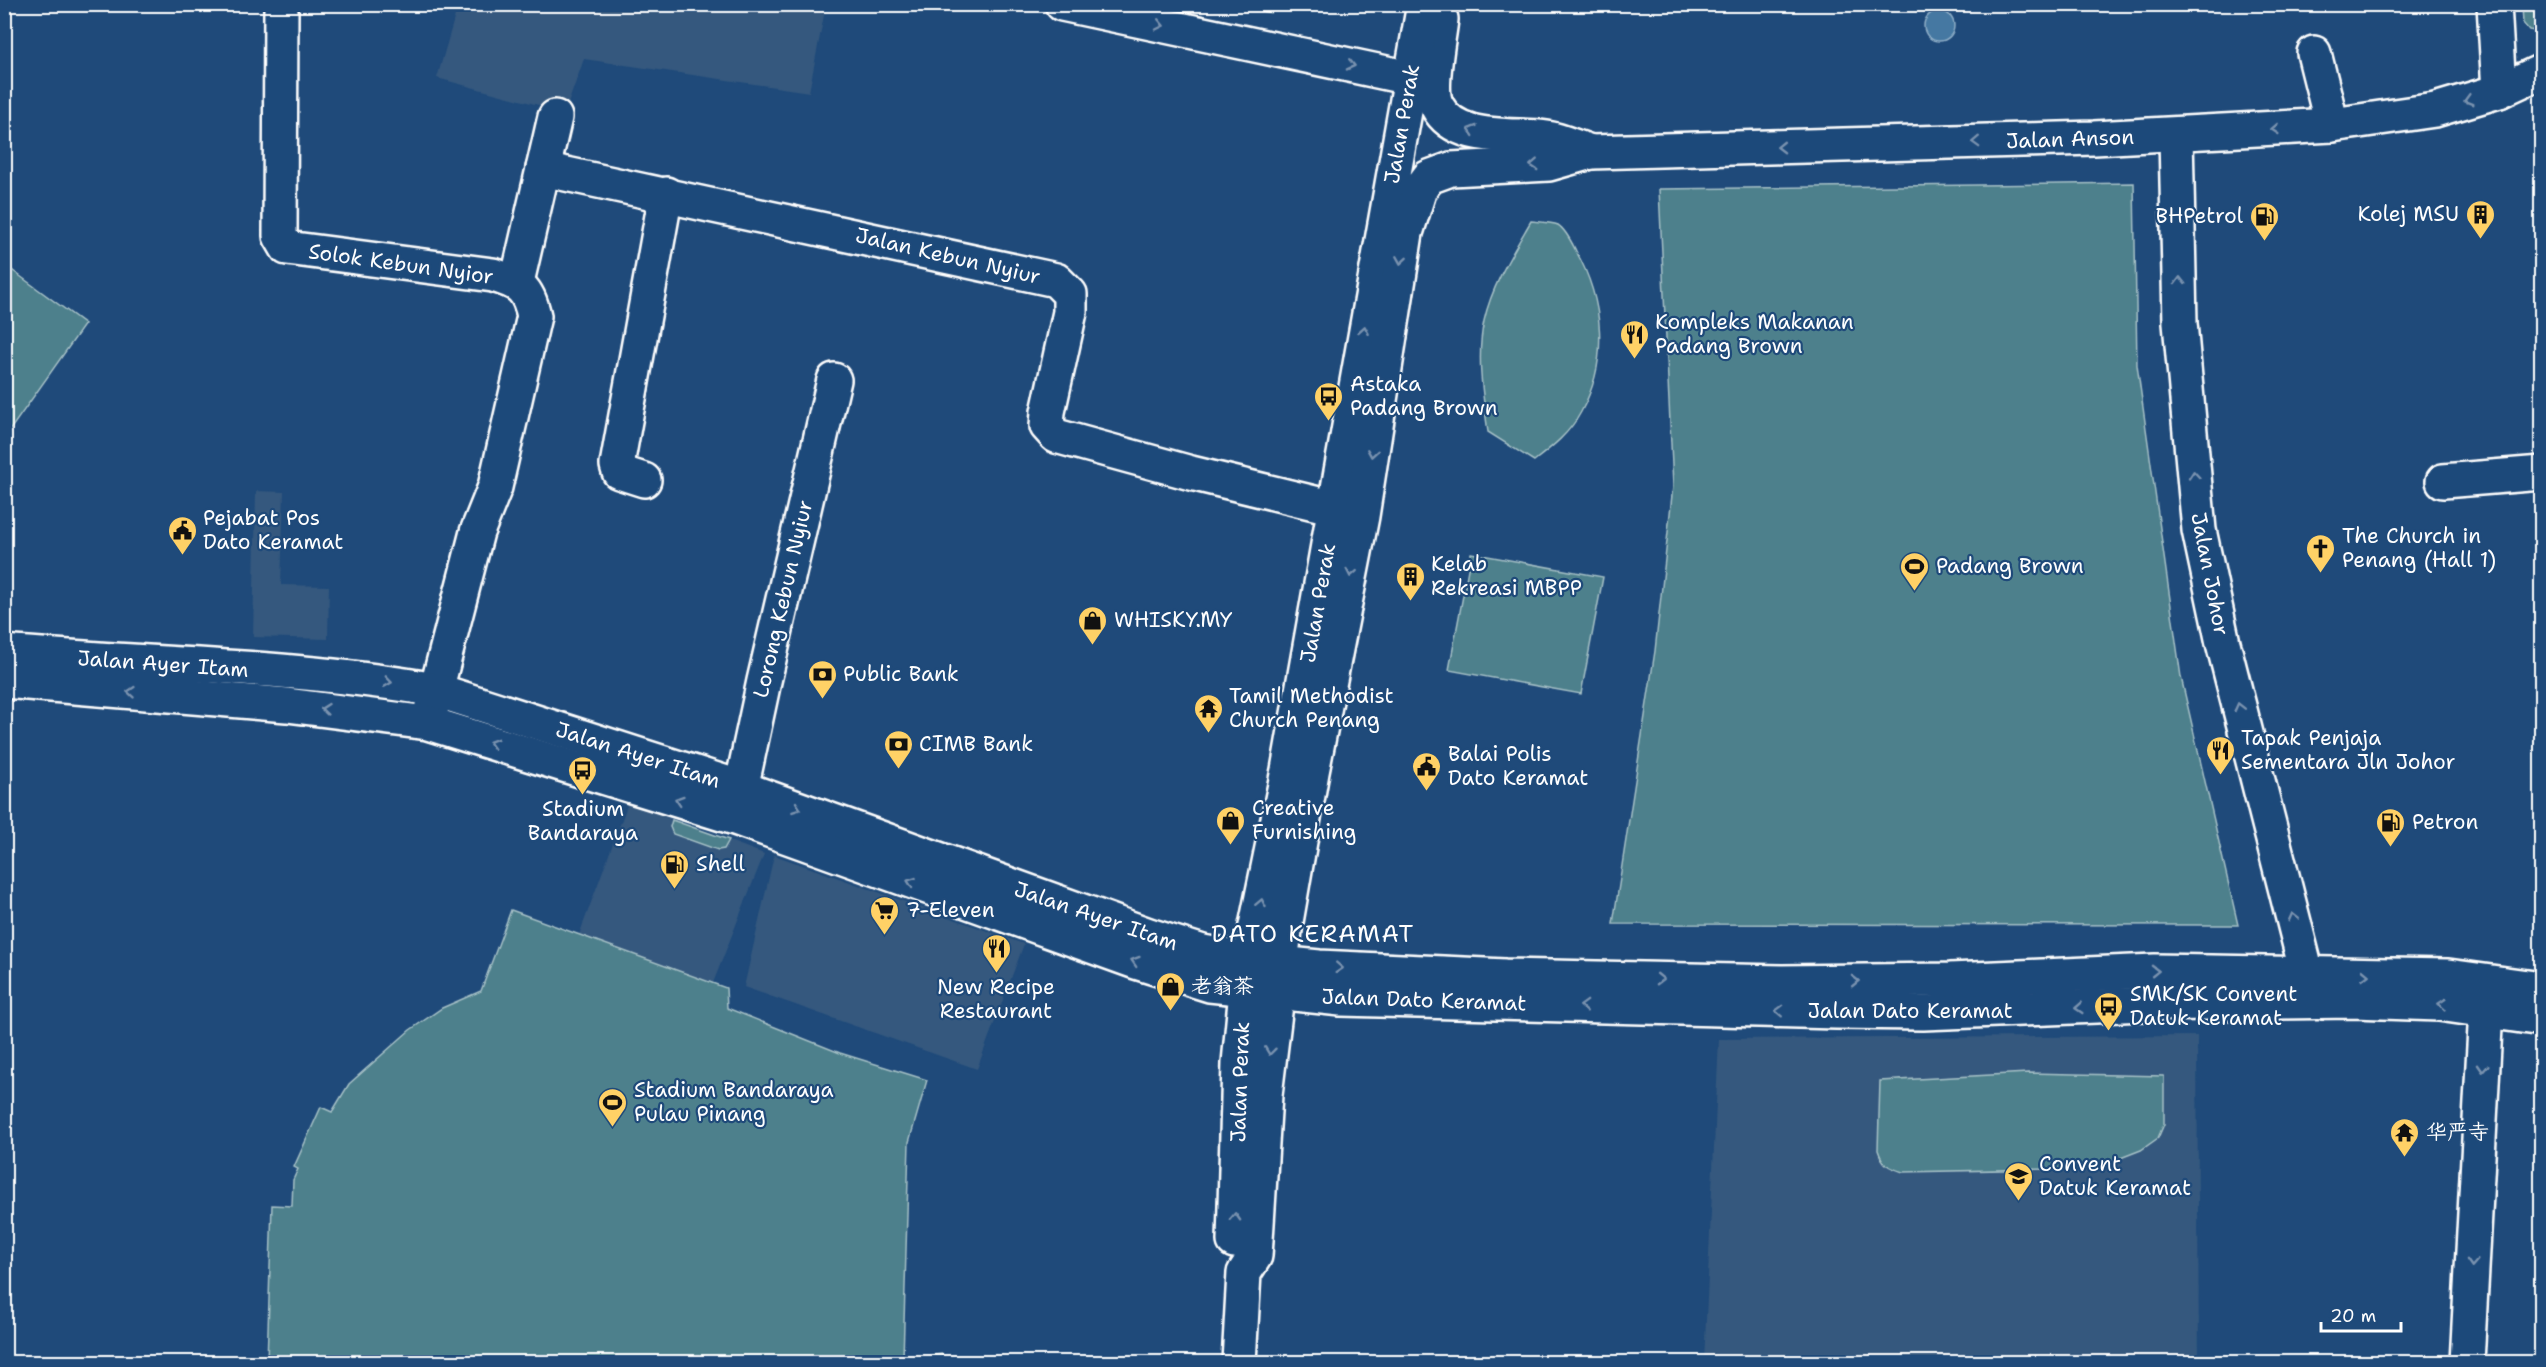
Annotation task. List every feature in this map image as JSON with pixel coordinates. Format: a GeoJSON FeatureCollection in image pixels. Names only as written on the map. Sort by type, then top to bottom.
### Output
{"type":"FeatureCollection","features":[{"type":"Feature","properties":{"kind":"main road","name":"Solok Kebun Nyior"},"geometry":{"type":"LineString","coordinates":[[281,4],[280,236],[287,248],[494,275],[517,282],[530,298],[534,316],[495,487],[477,532],[428,723]]}},
{"type":"Feature","properties":{"kind":"main road"},"geometry":{"type":"LineString","coordinates":[[1062,4],[1410,78]]}},
{"type":"Feature","properties":{"kind":"main road","name":"Jalan Perak"},"geometry":{"type":"LineString","coordinates":[[1239,1362],[1244,1273],[1255,1256],[1265,1095],[1279,979],[1354,502],[1410,78],[1424,4]]}},
{"type":"Feature","properties":{"kind":"main road","name":"Jalan Perak"},"geometry":{"type":"LineString","coordinates":[[1443,4],[1434,88],[1437,106],[1452,123],[1480,133],[1549,138],[1591,152]]}},
{"type":"Feature","properties":{"kind":"main road"},"geometry":{"type":"LineString","coordinates":[[2494,4],[2499,91]]}},
{"type":"Feature","properties":{"kind":"main road"},"geometry":{"type":"LineString","coordinates":[[2314,53],[2332,125]]}},
{"type":"Feature","properties":{"kind":"main road","name":"Jalan Anson"},"geometry":{"type":"LineString","coordinates":[[1591,152],[2176,135],[2332,125],[2435,110],[2499,91],[2541,71]]}},
{"type":"Feature","properties":{"kind":"main road"},"geometry":{"type":"LineString","coordinates":[[517,282],[555,117]]}},
{"type":"Feature","properties":{"kind":"main road","name":"Jalan Johor"},"geometry":{"type":"LineString","coordinates":[[2176,135],[2180,323],[2199,530],[2223,643],[2310,988]]}},
{"type":"Feature","properties":{"kind":"main road","name":"Jalan Perak"},"geometry":{"type":"LineString","coordinates":[[1244,1273],[1234,1255],[1239,1063],[1247,975],[1288,770],[1354,502],[1406,233],[1420,189],[1429,177],[1450,169],[1549,164],[1591,152]]}},
{"type":"Feature","properties":{"kind":"main road","name":"Jalan Kebun Nyiur"},"geometry":{"type":"LineString","coordinates":[[543,169],[1056,280],[1070,294],[1070,312],[1048,412],[1047,426],[1056,436],[1191,473],[1354,502]]}},
{"type":"Feature","properties":{"kind":"main road"},"geometry":{"type":"LineString","coordinates":[[644,480],[619,472],[616,465],[666,194]]}},
{"type":"Feature","properties":{"kind":"main road","name":"Lorong Kebun Nyiur"},"geometry":{"type":"LineString","coordinates":[[738,803],[834,380]]}},
{"type":"Feature","properties":{"kind":"main road"},"geometry":{"type":"LineString","coordinates":[[2443,481],[2541,473]]}},
{"type":"Feature","properties":{"kind":"main road","name":"Jalan Ayer Itam"},"geometry":{"type":"LineString","coordinates":[[4,652],[110,662],[288,671],[389,681],[436,690],[738,803],[1136,962],[1210,985],[1247,975],[1279,979]]}},
{"type":"Feature","properties":{"kind":"main road","name":"Jalan Ayer Itam"},"geometry":{"type":"LineString","coordinates":[[4,681],[287,705],[428,723],[738,803]]}},
{"type":"Feature","properties":{"kind":"main road","name":"Jalan Dato Keramat"},"geometry":{"type":"LineString","coordinates":[[1279,979],[1505,976],[1782,982],[1950,980],[2155,971],[2439,1004],[2541,1019]]}},
{"type":"Feature","properties":{"kind":"main road","name":"Jalan Dato Keramat"},"geometry":{"type":"LineString","coordinates":[[2310,988],[2448,976],[2541,989]]}},
{"type":"Feature","properties":{"kind":"main road"},"geometry":{"type":"LineString","coordinates":[[2467,1362],[2486,1010]]}},
{"type":"Feature","properties":{"kind":"shaded area"},"geometry":{"type":"Polygon","coordinates":[[[458,5],[826,5],[809,92],[584,59],[565,112],[437,78],[458,5]]]}},
{"type":"Feature","properties":{"kind":"shaded area"},"geometry":{"type":"Polygon","coordinates":[[[1939,11],[1945,12],[1953,20],[1953,32],[1945,40],[1939,41],[1933,40],[1925,32],[1924,26],[1925,20],[1933,12],[1939,11]]]}},
{"type":"Feature","properties":{"kind":"shaded area"},"geometry":{"type":"Polygon","coordinates":[[[256,491],[284,492],[281,585],[329,586],[328,639],[253,637],[256,491]]]}},
{"type":"Feature","properties":{"kind":"shaded area"},"geometry":{"type":"Polygon","coordinates":[[[628,803],[764,854],[713,983],[579,935],[628,803]]]}},
{"type":"Feature","properties":{"kind":"shaded area"},"geometry":{"type":"Polygon","coordinates":[[[774,855],[1024,944],[977,1069],[744,987],[774,855]]]}},
{"type":"Feature","properties":{"kind":"shaded area","name":"Convent Datuk Keramat"},"geometry":{"type":"Polygon","coordinates":[[[2197,1036],[2199,1362],[1704,1362],[1719,1039],[2197,1036]]]}},
{"type":"Feature","properties":{"kind":"green space"},"geometry":{"type":"Polygon","coordinates":[[[1230,5],[1273,5],[1271,13],[1230,5]]]}},
{"type":"Feature","properties":{"kind":"green space"},"geometry":{"type":"Polygon","coordinates":[[[2522,5],[2541,5],[2541,32],[2529,30],[2523,23],[2522,5]]]}},
{"type":"Feature","properties":{"kind":"green space","name":"Padang Brown"},"geometry":{"type":"Polygon","coordinates":[[[2134,183],[2137,365],[2181,677],[2238,925],[1613,924],[1655,651],[1673,486],[1659,189],[2134,183]]]}},
{"type":"Feature","properties":{"kind":"green space"},"geometry":{"type":"Polygon","coordinates":[[[1531,221],[1558,225],[1564,230],[1593,290],[1600,331],[1596,372],[1577,420],[1554,445],[1534,461],[1488,432],[1480,362],[1484,321],[1492,295],[1531,221]]]}},
{"type":"Feature","properties":{"kind":"green space"},"geometry":{"type":"Polygon","coordinates":[[[5,265],[85,324],[5,437],[5,265]]]}},
{"type":"Feature","properties":{"kind":"green space"},"geometry":{"type":"Polygon","coordinates":[[[1471,553],[1603,577],[1581,694],[1449,670],[1471,553]]]}},
{"type":"Feature","properties":{"kind":"green space"},"geometry":{"type":"Polygon","coordinates":[[[672,820],[729,840],[724,849],[718,850],[673,834],[670,827],[672,820]]]}},
{"type":"Feature","properties":{"kind":"green space","name":"Stadium Bandaraya Pulau Pinang"},"geometry":{"type":"Polygon","coordinates":[[[511,910],[726,988],[727,1008],[840,1053],[927,1080],[909,1142],[903,1359],[942,1354],[943,1362],[267,1362],[272,1205],[292,1206],[293,1180],[298,1169],[294,1167],[321,1107],[332,1112],[349,1084],[410,1030],[442,1008],[481,991],[511,910]]]}},
{"type":"Feature","properties":{"kind":"green space"},"geometry":{"type":"Polygon","coordinates":[[[2028,1073],[2164,1076],[2164,1124],[2158,1138],[2141,1150],[2095,1168],[1903,1172],[1890,1167],[1882,1159],[1878,1150],[1880,1081],[2028,1073]]]}},
{"type":"Feature","properties":{"kind":"place","name":"Kolej MSU"},"geometry":{"type":"Point","coordinates":[2480,240]}},
{"type":"Feature","properties":{"kind":"place","name":"BHPetrol"},"geometry":{"type":"Point","coordinates":[2264,242]}},
{"type":"Feature","properties":{"kind":"place","name":"Kompleks Makanan Padang Brown"},"geometry":{"type":"Point","coordinates":[1634,360]}},
{"type":"Feature","properties":{"kind":"place","name":"Astaka Padang Brown"},"geometry":{"type":"Point","coordinates":[1329,422]}},
{"type":"Feature","properties":{"kind":"place","name":"Pejabat Pos Dato Keramat"},"geometry":{"type":"Point","coordinates":[182,556]}},
{"type":"Feature","properties":{"kind":"place","name":"The Church in Penang (Hall 1)"},"geometry":{"type":"Point","coordinates":[2321,574]}},
{"type":"Feature","properties":{"kind":"place","name":"Padang Brown"},"geometry":{"type":"Point","coordinates":[1915,592]}},
{"type":"Feature","properties":{"kind":"place","name":"Kelab Rekreasi MBPP"},"geometry":{"type":"Point","coordinates":[1410,602]}},
{"type":"Feature","properties":{"kind":"place","name":"WHISKY.MY"},"geometry":{"type":"Point","coordinates":[1093,646]}},
{"type":"Feature","properties":{"kind":"place","name":"Public Bank"},"geometry":{"type":"Point","coordinates":[822,700]}},
{"type":"Feature","properties":{"kind":"place","name":"Tamil Methodist Church Penang"},"geometry":{"type":"Point","coordinates":[1208,734]}},
{"type":"Feature","properties":{"kind":"place","name":"CIMB Bank"},"geometry":{"type":"Point","coordinates":[898,770]}},
{"type":"Feature","properties":{"kind":"place","name":"Tapak Penjaja Sementara Jln Johor"},"geometry":{"type":"Point","coordinates":[2220,776]}},
{"type":"Feature","properties":{"kind":"place","name":"Balai Polis Dato Keramat"},"geometry":{"type":"Point","coordinates":[1427,792]}},
{"type":"Feature","properties":{"kind":"place","name":"Stadium Bandaraya"},"geometry":{"type":"Point","coordinates":[583,796]}},
{"type":"Feature","properties":{"kind":"place","name":"Creative Furnishing"},"geometry":{"type":"Point","coordinates":[1231,846]}},
{"type":"Feature","properties":{"kind":"place","name":"Petron"},"geometry":{"type":"Point","coordinates":[2391,848]}},
{"type":"Feature","properties":{"kind":"place","name":"Shell"},"geometry":{"type":"Point","coordinates":[675,890]}},
{"type":"Feature","properties":{"kind":"place","name":"7-Eleven"},"geometry":{"type":"Point","coordinates":[885,936]}},
{"type":"Feature","properties":{"kind":"place","name":"New Recipe Restaurant"},"geometry":{"type":"Point","coordinates":[996,974]}},
{"type":"Feature","properties":{"kind":"place","name":"老翁茶"},"geometry":{"type":"Point","coordinates":[1170,1012]}},
{"type":"Feature","properties":{"kind":"place","name":"SMK/SK Convent Datuk Keramat"},"geometry":{"type":"Point","coordinates":[2109,1032]}},
{"type":"Feature","properties":{"kind":"place","name":"Stadium Bandaraya Pulau Pinang"},"geometry":{"type":"Point","coordinates":[613,1128]}},
{"type":"Feature","properties":{"kind":"place","name":"华严寺"},"geometry":{"type":"Point","coordinates":[2405,1158]}},
{"type":"Feature","properties":{"kind":"place","name":"Convent Datuk Keramat"},"geometry":{"type":"Point","coordinates":[2018,1202]}},
{"type":"Feature","properties":{"kind":"district","name":"DATO KERAMAT"},"geometry":{"type":"Point","coordinates":[1313,934]}}]}
